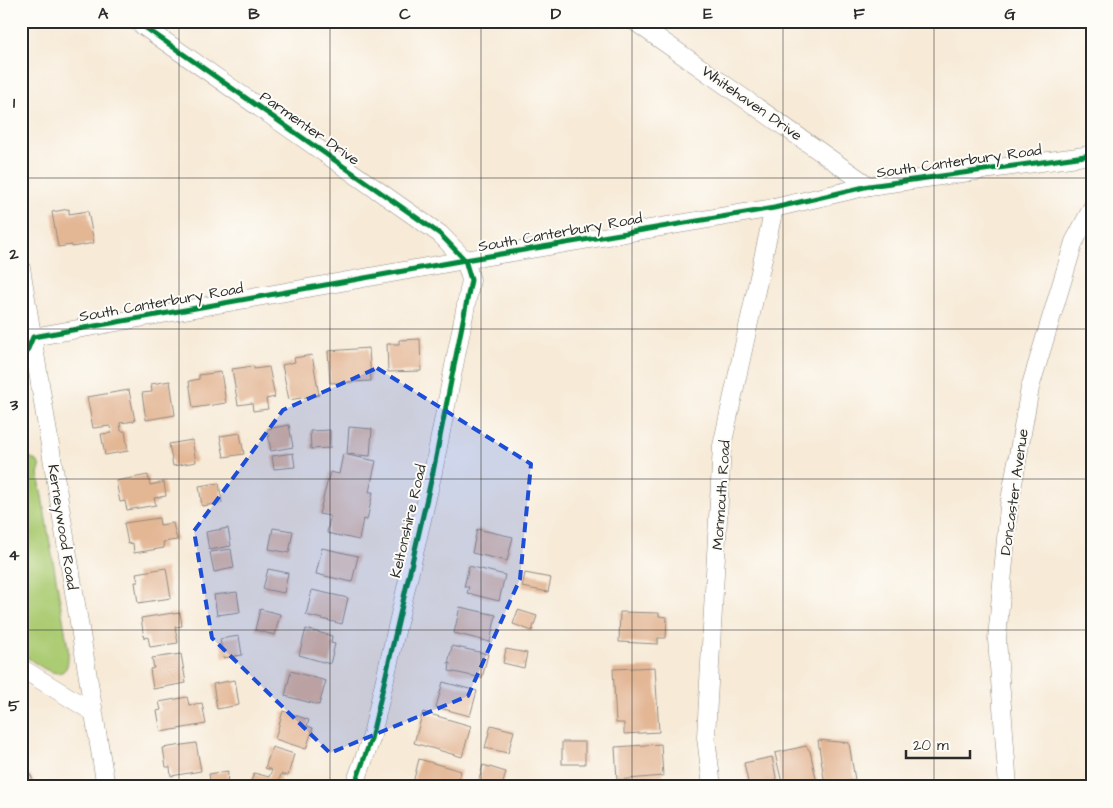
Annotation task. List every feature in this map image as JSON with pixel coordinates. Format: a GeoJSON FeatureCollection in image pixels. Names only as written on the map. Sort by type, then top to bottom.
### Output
{"type":"FeatureCollection","features":[{"type":"Feature","properties":{"kind":"street","name":"Parmenter Drive"},"geometry":{"type":"LineString","coordinates":[[136,21],[440,234],[465,260]]}},
{"type":"Feature","properties":{"kind":"street","name":"Whitehaven Drive"},"geometry":{"type":"LineString","coordinates":[[634,21],[869,186]]}},
{"type":"Feature","properties":{"kind":"street","name":"South Canterbury Road"},"geometry":{"type":"LineString","coordinates":[[34,337],[465,260],[774,208],[869,186],[1092,155]]}},
{"type":"Feature","properties":{"kind":"street","name":"Monmouth Road"},"geometry":{"type":"LineString","coordinates":[[712,787],[706,737],[722,446],[774,208]]}},
{"type":"Feature","properties":{"kind":"street","name":"Doncaster Avenue"},"geometry":{"type":"LineString","coordinates":[[1008,787],[997,639],[1010,506],[1030,388],[1074,242],[1092,208]]}},
{"type":"Feature","properties":{"kind":"street","name":"Keltonshire Road"},"geometry":{"type":"LineString","coordinates":[[354,787],[370,739],[432,472],[471,280],[465,260]]}},
{"type":"Feature","properties":{"kind":"street","name":"Kerneywood Road"},"geometry":{"type":"LineString","coordinates":[[21,268],[24,306],[34,337],[106,787]]}},
{"type":"Feature","properties":{"kind":"street"},"geometry":{"type":"LineString","coordinates":[[21,365],[34,337]]}},
{"type":"Feature","properties":{"kind":"street"},"geometry":{"type":"LineString","coordinates":[[21,668],[93,712]]}},
{"type":"Feature","properties":{"kind":"highlighted area"},"geometry":{"type":"Polygon","coordinates":[[[377,368],[531,464],[520,579],[468,696],[330,753],[212,638],[194,531],[283,410],[377,368]]]}},
{"type":"Feature","properties":{"kind":"green space"},"geometry":{"type":"Polygon","coordinates":[[[21,452],[38,462],[40,468],[38,473],[68,648],[68,664],[62,672],[57,673],[44,668],[21,653],[21,452]]]}},
{"type":"Feature","properties":{"kind":"building"},"geometry":{"type":"Polygon","coordinates":[[[69,209],[69,214],[88,211],[94,243],[72,247],[72,245],[58,247],[52,212],[69,209]]]}},
{"type":"Feature","properties":{"kind":"building"},"geometry":{"type":"Polygon","coordinates":[[[420,339],[421,371],[388,372],[387,344],[399,344],[399,340],[420,339]]]}},
{"type":"Feature","properties":{"kind":"building"},"geometry":{"type":"Polygon","coordinates":[[[369,348],[371,381],[330,383],[328,351],[369,348]]]}},
{"type":"Feature","properties":{"kind":"building"},"geometry":{"type":"Polygon","coordinates":[[[312,355],[319,395],[289,400],[282,365],[295,362],[294,358],[312,355]]]}},
{"type":"Feature","properties":{"kind":"building"},"geometry":{"type":"Polygon","coordinates":[[[254,366],[254,369],[269,367],[275,397],[266,399],[268,409],[253,411],[252,403],[238,405],[232,369],[254,366]]]}},
{"type":"Feature","properties":{"kind":"building"},"geometry":{"type":"Polygon","coordinates":[[[221,372],[226,403],[193,408],[189,381],[199,379],[199,375],[221,372]]]}},
{"type":"Feature","properties":{"kind":"building"},"geometry":{"type":"Polygon","coordinates":[[[170,381],[175,415],[146,420],[142,393],[152,392],[151,384],[170,381]]]}},
{"type":"Feature","properties":{"kind":"building"},"geometry":{"type":"Polygon","coordinates":[[[129,390],[135,421],[120,423],[121,431],[125,431],[128,451],[105,455],[101,434],[111,433],[110,426],[93,428],[87,397],[129,390]]]}},
{"type":"Feature","properties":{"kind":"building"},"geometry":{"type":"Polygon","coordinates":[[[289,425],[293,447],[271,451],[267,429],[289,425]]]}},
{"type":"Feature","properties":{"kind":"building"},"geometry":{"type":"Polygon","coordinates":[[[349,427],[372,429],[370,456],[347,454],[349,427]]]}},
{"type":"Feature","properties":{"kind":"building"},"geometry":{"type":"Polygon","coordinates":[[[330,430],[330,448],[311,449],[310,431],[330,430]]]}},
{"type":"Feature","properties":{"kind":"building"},"geometry":{"type":"Polygon","coordinates":[[[240,433],[244,454],[224,457],[220,436],[240,433]]]}},
{"type":"Feature","properties":{"kind":"building"},"geometry":{"type":"Polygon","coordinates":[[[192,440],[196,462],[173,466],[169,444],[192,440]]]}},
{"type":"Feature","properties":{"kind":"building"},"geometry":{"type":"Polygon","coordinates":[[[293,453],[295,467],[274,469],[272,456],[293,453]]]}},
{"type":"Feature","properties":{"kind":"building"},"geometry":{"type":"Polygon","coordinates":[[[343,454],[376,461],[369,492],[373,492],[367,520],[363,519],[359,540],[327,533],[330,516],[319,514],[330,472],[339,474],[343,454]]]}},
{"type":"Feature","properties":{"kind":"building"},"geometry":{"type":"Polygon","coordinates":[[[148,475],[150,485],[164,482],[166,496],[154,498],[156,505],[127,510],[125,501],[120,502],[116,481],[148,475]]]}},
{"type":"Feature","properties":{"kind":"building"},"geometry":{"type":"Polygon","coordinates":[[[219,483],[222,503],[202,506],[199,486],[219,483]]]}},
{"type":"Feature","properties":{"kind":"building"},"geometry":{"type":"Polygon","coordinates":[[[159,518],[160,525],[173,523],[177,540],[163,542],[164,548],[134,553],[133,543],[128,544],[124,523],[159,518]]]}},
{"type":"Feature","properties":{"kind":"building"},"geometry":{"type":"Polygon","coordinates":[[[228,528],[231,546],[209,550],[206,532],[228,528]]]}},
{"type":"Feature","properties":{"kind":"building"},"geometry":{"type":"Polygon","coordinates":[[[273,528],[293,531],[289,553],[269,549],[273,528]]]}},
{"type":"Feature","properties":{"kind":"building"},"geometry":{"type":"Polygon","coordinates":[[[477,529],[513,537],[507,561],[472,553],[477,529]]]}},
{"type":"Feature","properties":{"kind":"building"},"geometry":{"type":"Polygon","coordinates":[[[322,548],[358,556],[352,582],[316,574],[322,548]]]}},
{"type":"Feature","properties":{"kind":"building"},"geometry":{"type":"Polygon","coordinates":[[[231,549],[234,568],[214,572],[210,552],[231,549]]]}},
{"type":"Feature","properties":{"kind":"building"},"geometry":{"type":"Polygon","coordinates":[[[469,566],[505,575],[499,601],[467,593],[469,587],[464,587],[469,566]]]}},
{"type":"Feature","properties":{"kind":"building"},"geometry":{"type":"Polygon","coordinates":[[[166,568],[171,598],[138,603],[135,582],[138,582],[136,573],[166,568]]]}},
{"type":"Feature","properties":{"kind":"building"},"geometry":{"type":"Polygon","coordinates":[[[268,569],[288,573],[284,593],[263,589],[268,569]]]}},
{"type":"Feature","properties":{"kind":"building"},"geometry":{"type":"Polygon","coordinates":[[[525,573],[551,578],[548,592],[522,587],[525,573]]]}},
{"type":"Feature","properties":{"kind":"building"},"geometry":{"type":"Polygon","coordinates":[[[312,590],[348,598],[342,624],[306,615],[312,590]]]}},
{"type":"Feature","properties":{"kind":"building"},"geometry":{"type":"Polygon","coordinates":[[[237,592],[240,612],[217,615],[214,595],[237,592]]]}},
{"type":"Feature","properties":{"kind":"building"},"geometry":{"type":"Polygon","coordinates":[[[460,607],[496,615],[490,642],[454,633],[460,607]]]}},
{"type":"Feature","properties":{"kind":"building"},"geometry":{"type":"Polygon","coordinates":[[[260,609],[280,614],[275,635],[255,630],[260,609]]]}},
{"type":"Feature","properties":{"kind":"building"},"geometry":{"type":"Polygon","coordinates":[[[518,610],[537,616],[532,631],[513,624],[518,610]]]}},
{"type":"Feature","properties":{"kind":"building"},"geometry":{"type":"Polygon","coordinates":[[[620,612],[659,613],[659,616],[667,617],[666,638],[658,638],[658,644],[619,642],[620,612]]]}},
{"type":"Feature","properties":{"kind":"building"},"geometry":{"type":"Polygon","coordinates":[[[180,613],[182,626],[175,627],[178,643],[150,647],[148,637],[144,638],[141,618],[180,613]]]}},
{"type":"Feature","properties":{"kind":"building"},"geometry":{"type":"Polygon","coordinates":[[[306,629],[332,636],[331,643],[335,644],[330,664],[299,655],[306,629]]]}},
{"type":"Feature","properties":{"kind":"building"},"geometry":{"type":"Polygon","coordinates":[[[239,636],[242,655],[223,658],[220,639],[239,636]]]}},
{"type":"Feature","properties":{"kind":"building"},"geometry":{"type":"Polygon","coordinates":[[[452,646],[488,654],[482,678],[449,671],[450,663],[448,664],[452,646]]]}},
{"type":"Feature","properties":{"kind":"building"},"geometry":{"type":"Polygon","coordinates":[[[506,649],[527,653],[524,668],[503,663],[506,649]]]}},
{"type":"Feature","properties":{"kind":"building"},"geometry":{"type":"Polygon","coordinates":[[[181,654],[186,683],[153,689],[150,669],[154,668],[152,658],[181,654]]]}},
{"type":"Feature","properties":{"kind":"building"},"geometry":{"type":"Polygon","coordinates":[[[655,667],[659,732],[624,734],[624,723],[616,723],[613,669],[655,667]]]}},
{"type":"Feature","properties":{"kind":"building"},"geometry":{"type":"Polygon","coordinates":[[[291,671],[326,681],[319,705],[285,696],[291,671]]]}},
{"type":"Feature","properties":{"kind":"building"},"geometry":{"type":"Polygon","coordinates":[[[235,680],[239,705],[217,709],[213,684],[235,680]]]}},
{"type":"Feature","properties":{"kind":"building"},"geometry":{"type":"Polygon","coordinates":[[[443,682],[477,691],[470,716],[436,707],[443,682]]]}},
{"type":"Feature","properties":{"kind":"building"},"geometry":{"type":"Polygon","coordinates":[[[187,697],[189,705],[202,703],[206,724],[161,732],[157,711],[161,710],[159,702],[187,697]]]}},
{"type":"Feature","properties":{"kind":"building"},"geometry":{"type":"Polygon","coordinates":[[[283,711],[309,720],[307,726],[313,728],[306,749],[275,739],[283,711]]]}},
{"type":"Feature","properties":{"kind":"building"},"geometry":{"type":"Polygon","coordinates":[[[423,712],[471,726],[462,757],[414,743],[423,712]]]}},
{"type":"Feature","properties":{"kind":"building"},"geometry":{"type":"Polygon","coordinates":[[[491,725],[514,731],[508,753],[485,748],[491,725]]]}},
{"type":"Feature","properties":{"kind":"building"},"geometry":{"type":"Polygon","coordinates":[[[818,740],[849,743],[855,780],[825,785],[818,740]]]}},
{"type":"Feature","properties":{"kind":"building"},"geometry":{"type":"Polygon","coordinates":[[[562,742],[585,742],[585,764],[562,764],[562,742]]]}},
{"type":"Feature","properties":{"kind":"building"},"geometry":{"type":"Polygon","coordinates":[[[196,743],[201,771],[171,776],[170,767],[166,767],[163,748],[196,743]]]}},
{"type":"Feature","properties":{"kind":"building"},"geometry":{"type":"Polygon","coordinates":[[[661,744],[663,776],[617,780],[615,747],[661,744]]]}},
{"type":"Feature","properties":{"kind":"building"},"geometry":{"type":"Polygon","coordinates":[[[806,746],[810,751],[818,787],[783,787],[775,753],[806,746]]]}},
{"type":"Feature","properties":{"kind":"building"},"geometry":{"type":"Polygon","coordinates":[[[272,747],[294,754],[288,776],[281,774],[279,781],[298,787],[249,787],[254,773],[269,777],[272,770],[265,768],[272,747]]]}},
{"type":"Feature","properties":{"kind":"building"},"geometry":{"type":"Polygon","coordinates":[[[772,757],[778,787],[749,787],[744,763],[772,757]]]}},
{"type":"Feature","properties":{"kind":"building"},"geometry":{"type":"Polygon","coordinates":[[[419,759],[461,771],[457,787],[412,787],[419,759]]]}},
{"type":"Feature","properties":{"kind":"building"},"geometry":{"type":"Polygon","coordinates":[[[483,765],[506,772],[502,787],[492,787],[478,783],[483,765]]]}},
{"type":"Feature","properties":{"kind":"building"},"geometry":{"type":"Polygon","coordinates":[[[21,770],[26,777],[30,774],[37,787],[21,787],[21,770]]]}},
{"type":"Feature","properties":{"kind":"building"},"geometry":{"type":"Polygon","coordinates":[[[228,771],[227,785],[211,787],[209,774],[228,771]]]}},
{"type":"Feature","properties":{"kind":"building"},"geometry":{"type":"Polygon","coordinates":[[[594,783],[595,787],[573,787],[573,785],[594,783]]]}},
{"type":"Feature","properties":{"kind":"cycle path"},"geometry":{"type":"LineString","coordinates":[[136,21],[440,234],[465,260],[471,280],[433,472],[371,739],[354,787]]}},
{"type":"Feature","properties":{"kind":"cycle path"},"geometry":{"type":"LineString","coordinates":[[21,365],[33,337],[465,260],[774,208],[869,186],[1092,155]]}}]}
